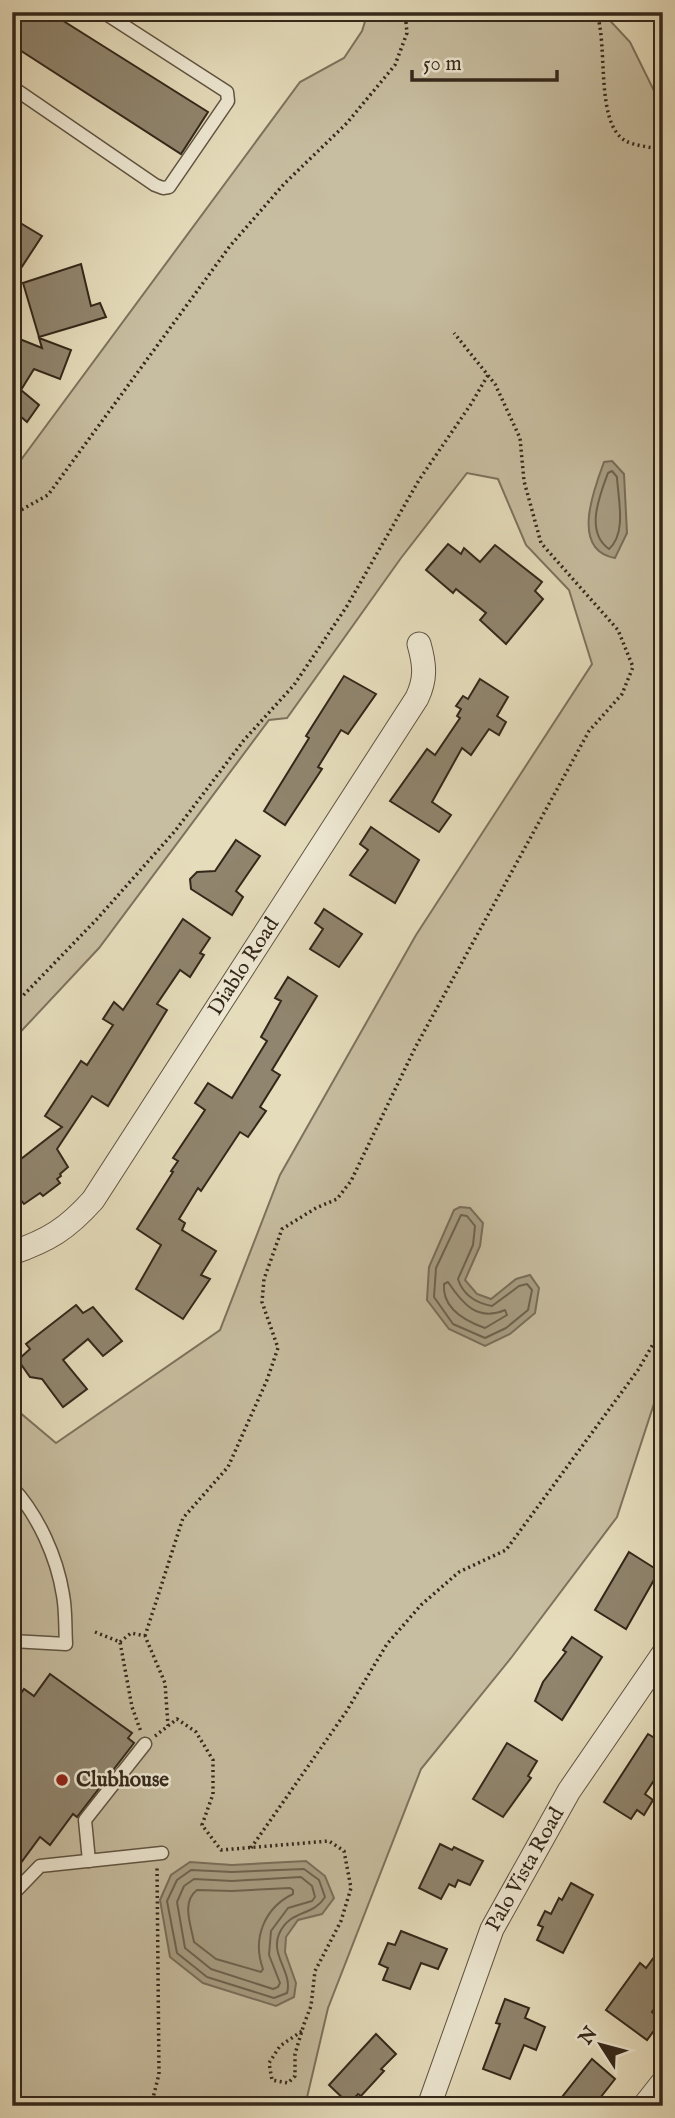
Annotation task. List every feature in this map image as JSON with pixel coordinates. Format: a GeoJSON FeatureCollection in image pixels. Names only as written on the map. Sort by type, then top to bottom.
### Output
{"type":"FeatureCollection","features":[{"type":"Feature","properties":{"kind":"street","name":"Diablo Road"},"geometry":{"type":"LineString","coordinates":[[12,1253],[45,1241],[63,1230],[93,1200],[417,698],[424,683],[425,663],[419,644]]}},
{"type":"Feature","properties":{"kind":"street","name":"Palo Vista Road"},"geometry":{"type":"LineString","coordinates":[[429,2106],[492,1929],[569,1791],[660,1663]]}},
{"type":"Feature","properties":{"kind":"street"},"geometry":{"type":"LineString","coordinates":[[644,2106],[663,2082]]}},
{"type":"Feature","properties":{"kind":"lane"},"geometry":{"type":"LineString","coordinates":[[12,87],[155,185],[169,187],[228,101],[227,92],[103,12]]}},
{"type":"Feature","properties":{"kind":"lane"},"geometry":{"type":"LineString","coordinates":[[12,1487],[47,1541],[63,1594],[66,1644],[12,1641]]}},
{"type":"Feature","properties":{"kind":"lane"},"geometry":{"type":"LineString","coordinates":[[89,1861],[85,1820],[145,1744]]}},
{"type":"Feature","properties":{"kind":"lane"},"geometry":{"type":"LineString","coordinates":[[12,1895],[40,1866],[160,1853]]}},
{"type":"Feature","properties":{"kind":"path"},"geometry":{"type":"LineString","coordinates":[[12,515],[48,495],[230,247],[284,184],[347,123],[395,65],[407,33],[405,12]]}},
{"type":"Feature","properties":{"kind":"path"},"geometry":{"type":"LineString","coordinates":[[596,12],[603,41],[603,91],[612,124],[625,141],[663,150]]}},
{"type":"Feature","properties":{"kind":"path"},"geometry":{"type":"LineString","coordinates":[[168,1726],[165,1683],[145,1636],[183,1518],[228,1467],[267,1380],[278,1348],[262,1303],[264,1279],[282,1228],[337,1199],[351,1181],[415,1048],[589,731],[622,694],[633,667],[618,630],[541,543],[524,481],[520,438],[495,384],[454,333]]}},
{"type":"Feature","properties":{"kind":"path"},"geometry":{"type":"LineString","coordinates":[[12,1007],[97,919],[175,831],[244,740],[294,685],[347,606],[419,480],[488,375]]}},
{"type":"Feature","properties":{"kind":"path"},"geometry":{"type":"LineString","coordinates":[[251,1849],[346,1712],[387,1644],[421,1605],[459,1572],[506,1550],[638,1370],[663,1328]]}},
{"type":"Feature","properties":{"kind":"path"},"geometry":{"type":"LineString","coordinates":[[95,1632],[120,1642]]}},
{"type":"Feature","properties":{"kind":"path"},"geometry":{"type":"LineString","coordinates":[[120,1642],[131,1633],[145,1636]]}},
{"type":"Feature","properties":{"kind":"path"},"geometry":{"type":"LineString","coordinates":[[120,1642],[132,1707],[145,1744],[177,1719],[196,1732],[213,1760],[213,1794],[202,1825],[222,1850],[329,1841],[344,1851],[351,1888],[341,1921],[315,1971],[311,2006],[295,2054],[295,2076],[288,2083],[272,2080],[269,2063],[280,2046],[302,2031]]}},
{"type":"Feature","properties":{"kind":"path"},"geometry":{"type":"LineString","coordinates":[[151,2106],[159,2074],[160,1853]]}},
{"type":"Feature","properties":{"kind":"shaded area"},"geometry":{"type":"Polygon","coordinates":[[[368,12],[602,12],[630,42],[663,109],[663,1376],[617,1517],[511,1658],[421,1769],[328,2008],[305,2106],[12,2106],[12,1406],[56,1443],[220,1330],[280,1175],[416,935],[592,664],[569,590],[526,545],[498,479],[467,473],[401,558],[287,718],[269,720],[99,948],[12,1041],[12,472],[300,82],[344,58],[362,31],[368,12]]]}},
{"type":"Feature","properties":{"kind":"water"},"geometry":{"type":"Polygon","coordinates":[[[612,461],[624,474],[627,533],[615,558],[601,553],[593,543],[589,531],[595,487],[604,462],[612,461]]]}},
{"type":"Feature","properties":{"kind":"water"},"geometry":{"type":"Polygon","coordinates":[[[460,1207],[470,1208],[483,1223],[480,1246],[465,1280],[477,1294],[491,1299],[516,1279],[530,1275],[539,1288],[535,1313],[510,1334],[485,1346],[449,1329],[427,1300],[429,1267],[454,1210],[460,1207]]]}},
{"type":"Feature","properties":{"kind":"water"},"geometry":{"type":"Polygon","coordinates":[[[306,1861],[325,1876],[334,1898],[322,1914],[298,1920],[286,1937],[285,1952],[296,1983],[294,1997],[276,2006],[203,1983],[170,1957],[160,1900],[171,1875],[190,1862],[232,1865],[306,1861]]]}},
{"type":"Feature","properties":{"kind":"building"},"geometry":{"type":"Polygon","coordinates":[[[12,12],[49,12],[208,112],[181,154],[12,45],[12,12]]]}},
{"type":"Feature","properties":{"kind":"building"},"geometry":{"type":"Polygon","coordinates":[[[12,218],[42,236],[12,282],[12,218]]]}},
{"type":"Feature","properties":{"kind":"building"},"geometry":{"type":"Polygon","coordinates":[[[81,264],[91,306],[100,303],[106,317],[39,337],[23,283],[81,264]]]}},
{"type":"Feature","properties":{"kind":"building"},"geometry":{"type":"Polygon","coordinates":[[[12,336],[42,348],[39,338],[71,350],[60,379],[34,369],[21,390],[39,405],[27,422],[12,409],[12,336]]]}},
{"type":"Feature","properties":{"kind":"building"},"geometry":{"type":"Polygon","coordinates":[[[448,544],[461,554],[464,548],[480,562],[495,545],[542,582],[535,591],[543,599],[506,644],[480,620],[486,613],[456,589],[453,593],[426,570],[448,544]]]}},
{"type":"Feature","properties":{"kind":"building"},"geometry":{"type":"Polygon","coordinates":[[[344,676],[376,694],[348,734],[341,730],[318,767],[322,769],[285,825],[264,811],[309,738],[306,736],[344,676]]]}},
{"type":"Feature","properties":{"kind":"building"},"geometry":{"type":"Polygon","coordinates":[[[480,679],[508,697],[497,716],[506,722],[499,735],[489,729],[471,755],[462,748],[432,802],[451,815],[439,832],[390,801],[427,749],[435,755],[460,718],[457,716],[461,709],[456,706],[463,696],[468,699],[480,679]]]}},
{"type":"Feature","properties":{"kind":"building"},"geometry":{"type":"Polygon","coordinates":[[[371,827],[419,860],[395,903],[350,875],[368,850],[360,844],[371,827]]]}},
{"type":"Feature","properties":{"kind":"building"},"geometry":{"type":"Polygon","coordinates":[[[236,840],[260,856],[236,891],[243,897],[232,915],[191,889],[190,879],[197,872],[215,871],[236,840]]]}},
{"type":"Feature","properties":{"kind":"building"},"geometry":{"type":"Polygon","coordinates":[[[324,909],[362,934],[339,967],[310,949],[323,929],[315,923],[324,909]]]}},
{"type":"Feature","properties":{"kind":"building"},"geometry":{"type":"Polygon","coordinates":[[[183,919],[210,938],[200,953],[204,955],[190,977],[180,970],[157,1004],[167,1010],[108,1106],[92,1096],[57,1149],[68,1167],[57,1179],[60,1183],[43,1196],[40,1193],[24,1204],[12,1189],[12,1166],[62,1127],[45,1116],[81,1061],[87,1065],[113,1025],[103,1019],[114,1002],[123,1010],[183,919]]]}},
{"type":"Feature","properties":{"kind":"building"},"geometry":{"type":"Polygon","coordinates":[[[288,977],[317,996],[272,1070],[280,1075],[260,1107],[266,1111],[248,1137],[240,1132],[201,1191],[198,1188],[179,1219],[185,1223],[182,1230],[216,1251],[201,1275],[210,1279],[183,1319],[136,1289],[161,1245],[137,1229],[173,1172],[171,1171],[178,1161],[173,1158],[205,1110],[195,1103],[208,1083],[232,1098],[267,1041],[261,1037],[281,1001],[275,998],[288,977]]]}},
{"type":"Feature","properties":{"kind":"building"},"geometry":{"type":"Polygon","coordinates":[[[76,1305],[83,1313],[93,1307],[122,1341],[103,1356],[88,1339],[63,1360],[87,1389],[63,1407],[42,1379],[30,1377],[18,1360],[30,1349],[26,1344],[76,1305]]]}},
{"type":"Feature","properties":{"kind":"building"},"geometry":{"type":"Polygon","coordinates":[[[629,1552],[659,1571],[626,1629],[595,1610],[629,1552]]]}},
{"type":"Feature","properties":{"kind":"building"},"geometry":{"type":"Polygon","coordinates":[[[572,1637],[602,1657],[562,1720],[535,1701],[543,1682],[566,1652],[563,1650],[572,1637]]]}},
{"type":"Feature","properties":{"kind":"building","name":"Clubhouse"},"geometry":{"type":"Polygon","coordinates":[[[50,1674],[132,1733],[128,1738],[134,1743],[77,1817],[73,1814],[50,1845],[40,1837],[12,1875],[12,1706],[24,1689],[34,1696],[50,1674]]]}},
{"type":"Feature","properties":{"kind":"building"},"geometry":{"type":"Polygon","coordinates":[[[648,1734],[663,1743],[663,1767],[645,1794],[653,1800],[644,1815],[637,1810],[631,1819],[604,1802],[648,1734]]]}},
{"type":"Feature","properties":{"kind":"building"},"geometry":{"type":"Polygon","coordinates":[[[507,1743],[537,1761],[528,1776],[531,1778],[503,1817],[473,1799],[507,1743]]]}},
{"type":"Feature","properties":{"kind":"building"},"geometry":{"type":"Polygon","coordinates":[[[440,1844],[452,1850],[454,1847],[483,1861],[470,1885],[458,1880],[455,1887],[449,1884],[441,1899],[419,1888],[440,1844]]]}},
{"type":"Feature","properties":{"kind":"building"},"geometry":{"type":"Polygon","coordinates":[[[571,1883],[593,1895],[563,1953],[537,1940],[543,1927],[538,1925],[545,1911],[551,1914],[559,1898],[562,1900],[571,1883]]]}},
{"type":"Feature","properties":{"kind":"building"},"geometry":{"type":"Polygon","coordinates":[[[401,1931],[447,1949],[438,1969],[421,1963],[410,1989],[383,1980],[388,1968],[379,1964],[388,1943],[395,1945],[401,1931]]]}},
{"type":"Feature","properties":{"kind":"building"},"geometry":{"type":"Polygon","coordinates":[[[663,1945],[663,1996],[652,2012],[662,2020],[647,2040],[606,2010],[640,1963],[646,1968],[663,1945]]]}},
{"type":"Feature","properties":{"kind":"building"},"geometry":{"type":"Polygon","coordinates":[[[505,1999],[529,2008],[525,2018],[545,2027],[536,2050],[524,2045],[510,2079],[483,2069],[500,2024],[496,2023],[505,1999]]]}},
{"type":"Feature","properties":{"kind":"building"},"geometry":{"type":"Polygon","coordinates":[[[376,2034],[396,2054],[361,2096],[358,2094],[349,2104],[329,2085],[376,2034]]]}},
{"type":"Feature","properties":{"kind":"building"},"geometry":{"type":"Polygon","coordinates":[[[592,2059],[615,2079],[591,2106],[555,2106],[592,2059]]]}},
{"type":"Feature","properties":{"kind":"place","name":"Clubhouse"},"geometry":{"type":"Point","coordinates":[62,1780]}}]}
